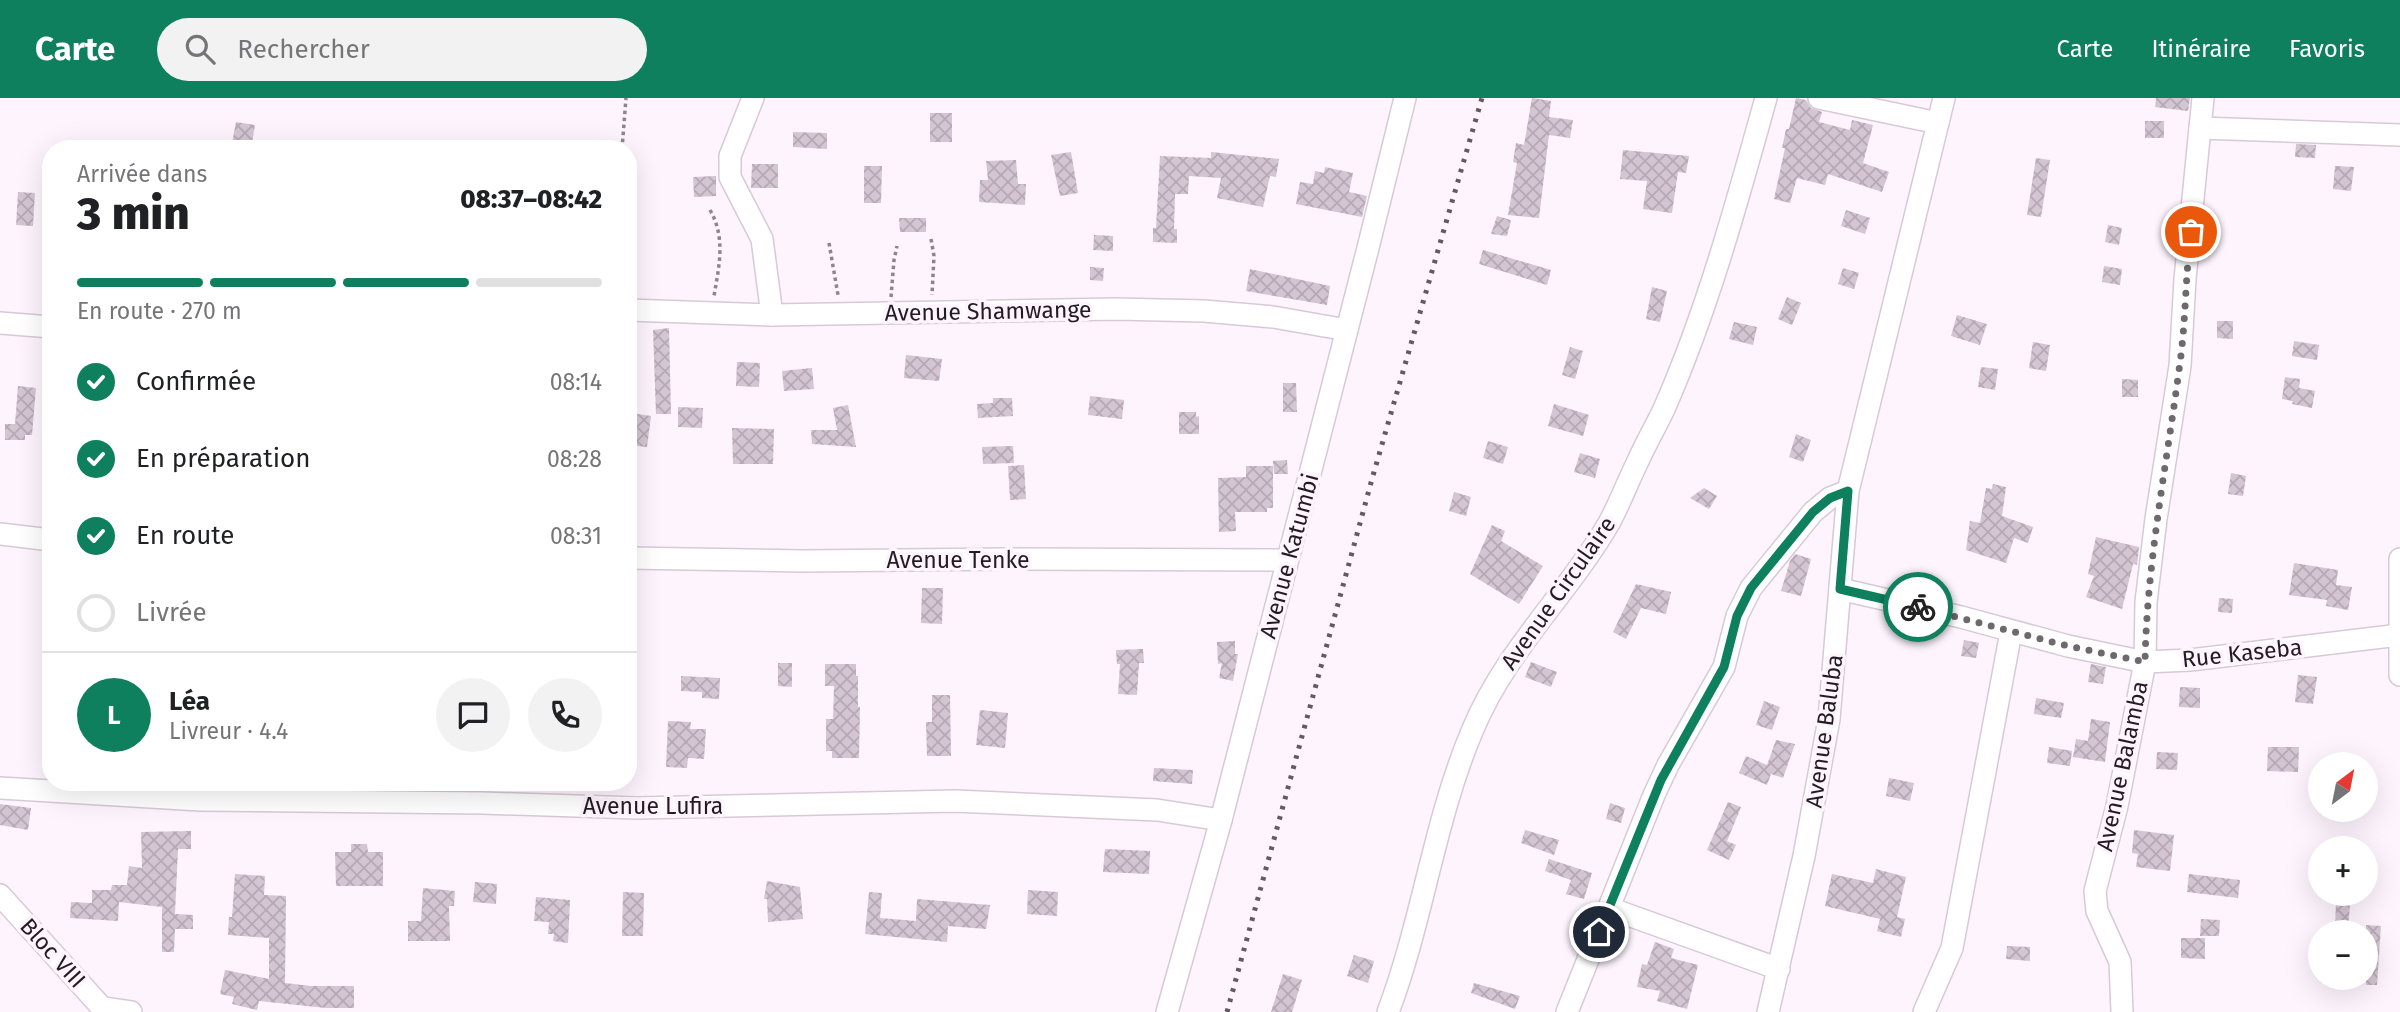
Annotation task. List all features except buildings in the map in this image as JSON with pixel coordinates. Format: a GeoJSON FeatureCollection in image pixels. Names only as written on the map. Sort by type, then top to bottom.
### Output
{"type":"FeatureCollection","features":[{"type":"Feature","properties":{"kind":"street"},"geometry":{"type":"LineString","coordinates":[[753,98],[730,156],[730,177],[762,239],[772,315]]}},
{"type":"Feature","properties":{"kind":"street","name":"Avenue Katumbi"},"geometry":{"type":"LineString","coordinates":[[1167,1012],[1221,820],[1405,98]]}},
{"type":"Feature","properties":{"kind":"street","name":"Avenue Circulaire"},"geometry":{"type":"LineString","coordinates":[[1388,1012],[1408,956],[1455,775],[1473,729],[1513,655],[1593,550],[1605,530],[1663,410],[1687,352],[1725,237],[1766,98]]}},
{"type":"Feature","properties":{"kind":"street"},"geometry":{"type":"LineString","coordinates":[[1819,98],[1938,123]]}},
{"type":"Feature","properties":{"kind":"street","name":"Avenue Baluba"},"geometry":{"type":"LineString","coordinates":[[1768,1012],[1804,856],[1829,719],[1848,491],[1944,98]]}},
{"type":"Feature","properties":{"kind":"street","name":"Avenue Balamba"},"geometry":{"type":"LineString","coordinates":[[2122,1012],[2120,962],[2097,912],[2095,891],[2117,806],[2145,662],[2146,602],[2180,366],[2185,279],[2203,98]]}},
{"type":"Feature","properties":{"kind":"street"},"geometry":{"type":"LineString","coordinates":[[2200,128],[2400,135]]}},
{"type":"Feature","properties":{"kind":"street","name":"Avenue Shamwange"},"geometry":{"type":"LineString","coordinates":[[637,310],[772,315],[1116,309],[1204,311],[1273,317],[1347,330]]}},
{"type":"Feature","properties":{"kind":"street"},"geometry":{"type":"LineString","coordinates":[[0,323],[42,326]]}},
{"type":"Feature","properties":{"kind":"street"},"geometry":{"type":"LineString","coordinates":[[1567,1012],[1668,765],[1724,667],[1737,616],[1751,588],[1813,512],[1830,498],[1848,491]]}},
{"type":"Feature","properties":{"kind":"street"},"geometry":{"type":"LineString","coordinates":[[0,534],[42,539]]}},
{"type":"Feature","properties":{"kind":"street","name":"Avenue Tenke"},"geometry":{"type":"LineString","coordinates":[[637,558],[803,561],[1287,560]]}},
{"type":"Feature","properties":{"kind":"street"},"geometry":{"type":"LineString","coordinates":[[2400,559],[2400,675]]}},
{"type":"Feature","properties":{"kind":"street","name":"Rue Kaseba"},"geometry":{"type":"LineString","coordinates":[[1840,589],[1961,617],[2068,646],[2145,662],[2190,660],[2399,635]]}},
{"type":"Feature","properties":{"kind":"street"},"geometry":{"type":"LineString","coordinates":[[1924,1012],[1952,948],[2011,632]]}},
{"type":"Feature","properties":{"kind":"street","name":"Avenue Lufira"},"geometry":{"type":"LineString","coordinates":[[0,788],[42,791]]}},
{"type":"Feature","properties":{"kind":"street","name":"Avenue Lufira"},"geometry":{"type":"LineString","coordinates":[[50,791],[200,800],[482,803],[636,808],[969,802],[1157,810],[1221,820]]}},
{"type":"Feature","properties":{"kind":"street","name":"Bloc VIII"},"geometry":{"type":"LineString","coordinates":[[0,895],[105,1010]]}},
{"type":"Feature","properties":{"kind":"street"},"geometry":{"type":"LineString","coordinates":[[1609,908],[1779,969]]}},
{"type":"Feature","properties":{"kind":"street"},"geometry":{"type":"LineString","coordinates":[[105,1010],[131,1012]]}},
{"type":"Feature","properties":{"kind":"path"},"geometry":{"type":"LineString","coordinates":[[623,140],[626,98]]}},
{"type":"Feature","properties":{"kind":"path"},"geometry":{"type":"LineString","coordinates":[[710,211],[718,224],[721,249],[711,312]]}},
{"type":"Feature","properties":{"kind":"path"},"geometry":{"type":"LineString","coordinates":[[931,239],[934,256],[931,311]]}},
{"type":"Feature","properties":{"kind":"path"},"geometry":{"type":"LineString","coordinates":[[829,243],[842,314]]}},
{"type":"Feature","properties":{"kind":"path"},"geometry":{"type":"LineString","coordinates":[[890,313],[897,246]]}},
{"type":"Feature","properties":{"kind":"railway"},"geometry":{"type":"LineString","coordinates":[[1227,1012],[1372,479],[1482,98]]}},
{"type":"Feature","properties":{"kind":"way so far"},"geometry":{"type":"LineString","coordinates":[[1918,607],[2068,646],[2145,662],[2146,602],[2180,366],[2185,279],[2191,232]]}},
{"type":"Feature","properties":{"kind":"route"},"geometry":{"type":"LineString","coordinates":[[1599,932],[1668,765],[1724,667],[1737,616],[1751,588],[1813,512],[1830,498],[1848,491],[1840,589],[1918,607]]}}]}
